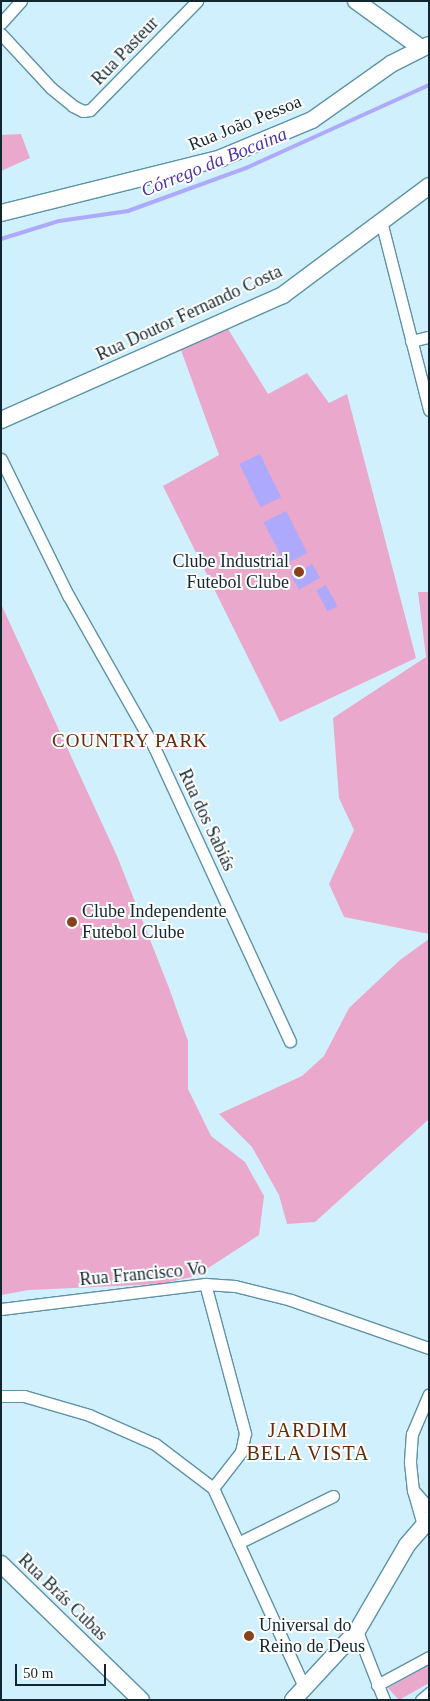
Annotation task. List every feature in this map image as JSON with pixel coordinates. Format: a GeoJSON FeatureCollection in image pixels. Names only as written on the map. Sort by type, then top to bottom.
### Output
{"type":"FeatureCollection","features":[{"type":"Feature","properties":{"kind":"street"},"geometry":{"type":"LineString","coordinates":[[1,23],[21,1]]}},
{"type":"Feature","properties":{"kind":"street","name":"Rua Pasteur"},"geometry":{"type":"LineString","coordinates":[[1,34],[72,106],[83,111],[96,106],[197,1]]}},
{"type":"Feature","properties":{"kind":"street"},"geometry":{"type":"LineString","coordinates":[[356,1],[425,47]]}},
{"type":"Feature","properties":{"kind":"street","name":"Rua João Pessoa"},"geometry":{"type":"LineString","coordinates":[[1,213],[221,158],[312,120],[391,64],[425,47]]}},
{"type":"Feature","properties":{"kind":"street","name":"Rua Doutor Fernando Costa"},"geometry":{"type":"LineString","coordinates":[[1,420],[283,295],[429,186]]}},
{"type":"Feature","properties":{"kind":"street"},"geometry":{"type":"LineString","coordinates":[[381,221],[429,410]]}},
{"type":"Feature","properties":{"kind":"street"},"geometry":{"type":"LineString","coordinates":[[411,342],[429,336]]}},
{"type":"Feature","properties":{"kind":"street","name":"Rua dos Sabiás"},"geometry":{"type":"LineString","coordinates":[[1,458],[68,595],[154,747],[290,1041]]}},
{"type":"Feature","properties":{"kind":"street"},"geometry":{"type":"LineString","coordinates":[[205,1284],[246,1433],[241,1452],[213,1488]]}},
{"type":"Feature","properties":{"kind":"street","name":"Rua Francisco Vo"},"geometry":{"type":"LineString","coordinates":[[1,1309],[205,1284],[258,1289],[429,1348]]}},
{"type":"Feature","properties":{"kind":"street"},"geometry":{"type":"LineString","coordinates":[[1,1396],[24,1396],[89,1415],[155,1444],[213,1488],[238,1543],[299,1694],[357,1631],[426,1522],[413,1490],[412,1434],[429,1394]]}},
{"type":"Feature","properties":{"kind":"street"},"geometry":{"type":"LineString","coordinates":[[413,1490],[429,1508]]}},
{"type":"Feature","properties":{"kind":"street"},"geometry":{"type":"LineString","coordinates":[[238,1543],[333,1496]]}},
{"type":"Feature","properties":{"kind":"street","name":"Rua Brás Cubas"},"geometry":{"type":"LineString","coordinates":[[1,1564],[141,1700]]}},
{"type":"Feature","properties":{"kind":"street"},"geometry":{"type":"LineString","coordinates":[[357,1631],[384,1700]]}},
{"type":"Feature","properties":{"kind":"street"},"geometry":{"type":"LineString","coordinates":[[377,1685],[429,1657]]}},
{"type":"Feature","properties":{"kind":"street"},"geometry":{"type":"LineString","coordinates":[[420,1700],[429,1693]]}},
{"type":"Feature","properties":{"kind":"shaded area"},"geometry":{"type":"Polygon","coordinates":[[[21,134],[30,158],[1,171],[1,135],[21,134]]]}},
{"type":"Feature","properties":{"kind":"shaded area","name":"Clube Industrial Futebol Clube"},"geometry":{"type":"Polygon","coordinates":[[[228,329],[268,394],[307,373],[329,403],[347,394],[416,658],[280,722],[163,486],[219,455],[181,350],[228,329]]]}},
{"type":"Feature","properties":{"kind":"shaded area"},"geometry":{"type":"Polygon","coordinates":[[[260,454],[281,497],[260,507],[239,464],[260,454]]]}},
{"type":"Feature","properties":{"kind":"shaded area"},"geometry":{"type":"Polygon","coordinates":[[[286,511],[307,553],[285,564],[264,522],[286,511]]]}},
{"type":"Feature","properties":{"kind":"shaded area"},"geometry":{"type":"Polygon","coordinates":[[[312,564],[320,578],[299,590],[291,576],[312,564]]]}},
{"type":"Feature","properties":{"kind":"shaded area"},"geometry":{"type":"Polygon","coordinates":[[[326,585],[337,606],[328,611],[316,590],[326,585]]]}},
{"type":"Feature","properties":{"kind":"shaded area"},"geometry":{"type":"Polygon","coordinates":[[[418,592],[429,592],[429,934],[344,917],[329,884],[354,830],[339,798],[333,718],[426,657],[418,592]]]}},
{"type":"Feature","properties":{"kind":"shaded area","name":"Clube Independente Futebol Clube"},"geometry":{"type":"Polygon","coordinates":[[[1,604],[117,856],[169,988],[188,1041],[188,1089],[211,1136],[245,1162],[264,1196],[259,1235],[196,1276],[160,1284],[29,1290],[1,1295],[1,604]]]}},
{"type":"Feature","properties":{"kind":"shaded area"},"geometry":{"type":"Polygon","coordinates":[[[429,939],[429,1119],[315,1222],[287,1224],[279,1195],[252,1147],[219,1114],[302,1076],[324,1056],[349,1008],[400,960],[429,939]]]}},
{"type":"Feature","properties":{"kind":"shaded area"},"geometry":{"type":"Polygon","coordinates":[[[429,1665],[429,1683],[399,1700],[388,1688],[429,1665]]]}},
{"type":"Feature","properties":{"kind":"waterway","name":"Córrego da Bocaina"},"geometry":{"type":"LineString","coordinates":[[1,239],[59,221],[128,211],[246,168],[429,85]]}},
{"type":"Feature","properties":{"kind":"place","name":"Clube Industrial Futebol Clube"},"geometry":{"type":"Point","coordinates":[299,572]}},
{"type":"Feature","properties":{"kind":"place","name":"Clube Independente Futebol Clube"},"geometry":{"type":"Point","coordinates":[72,922]}},
{"type":"Feature","properties":{"kind":"place","name":"Universal do Reino de Deus"},"geometry":{"type":"Point","coordinates":[249,1636]}},
{"type":"Feature","properties":{"kind":"district","name":"COUNTRY PARK"},"geometry":{"type":"Point","coordinates":[130,741]}},
{"type":"Feature","properties":{"kind":"district","name":"JARDIM BELA VISTA"},"geometry":{"type":"Point","coordinates":[308,1442]}}]}
